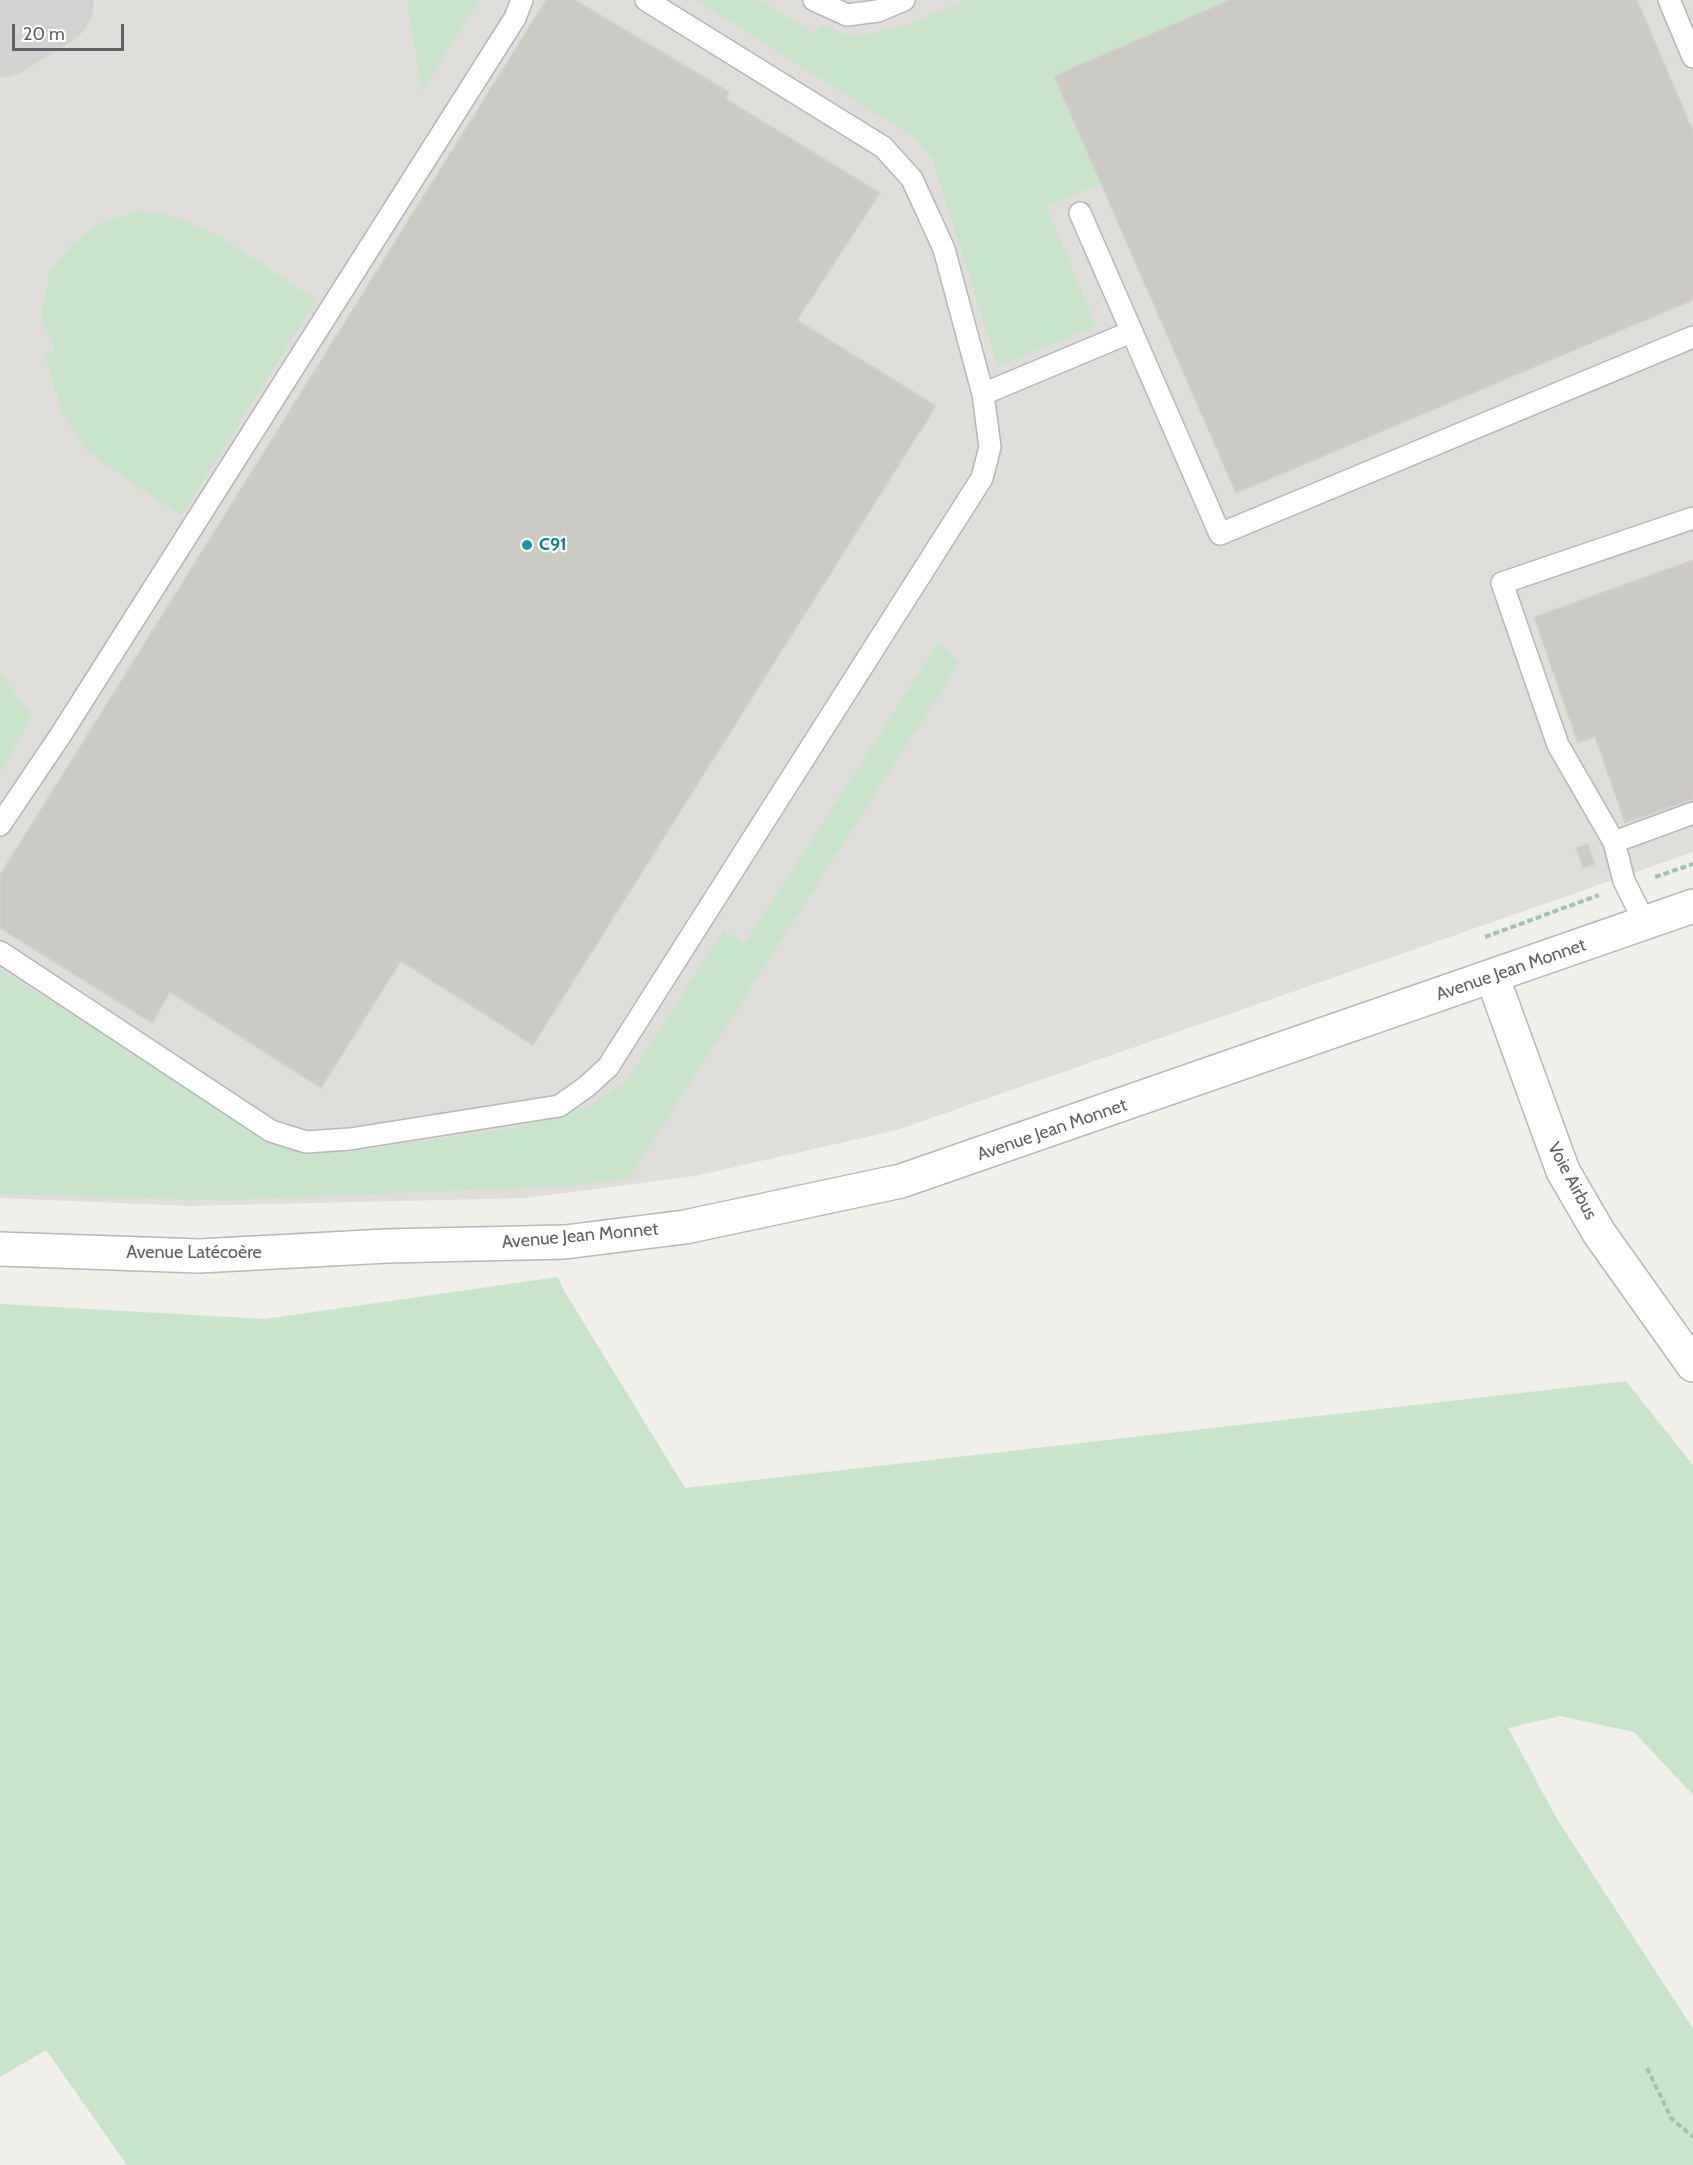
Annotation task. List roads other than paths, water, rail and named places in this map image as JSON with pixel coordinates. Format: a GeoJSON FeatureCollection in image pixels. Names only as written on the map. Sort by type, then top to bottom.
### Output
{"type":"FeatureCollection","features":[{"type":"Feature","properties":{"kind":"street","name":"Avenue Jean Monnet"},"geometry":{"type":"LineString","coordinates":[[387,1246],[565,1242],[686,1227],[901,1181],[1693,906]]}},
{"type":"Feature","properties":{"kind":"street","name":"Voie Airbus"},"geometry":{"type":"LineString","coordinates":[[1492,976],[1563,1172],[1599,1233],[1693,1365]]}},
{"type":"Feature","properties":{"kind":"street","name":"Avenue Latécoère"},"geometry":{"type":"LineString","coordinates":[[0,1249],[199,1256],[387,1246]]}},
{"type":"Feature","properties":{"kind":"lane"},"geometry":{"type":"LineString","coordinates":[[0,825],[60,736],[438,140],[515,18],[522,0]]}},
{"type":"Feature","properties":{"kind":"lane"},"geometry":{"type":"LineString","coordinates":[[0,952],[271,1131],[306,1142],[350,1139],[559,1106],[586,1087],[608,1066],[982,478],[990,447],[983,394],[944,249],[912,179],[883,147],[646,0]]}},
{"type":"Feature","properties":{"kind":"lane"},"geometry":{"type":"LineString","coordinates":[[814,0],[848,15],[878,11],[904,0]]}},
{"type":"Feature","properties":{"kind":"lane"},"geometry":{"type":"LineString","coordinates":[[1669,0],[1693,57]]}},
{"type":"Feature","properties":{"kind":"lane"},"geometry":{"type":"LineString","coordinates":[[1080,213],[1220,534],[1693,337]]}},
{"type":"Feature","properties":{"kind":"lane"},"geometry":{"type":"LineString","coordinates":[[983,394],[1131,332]]}},
{"type":"Feature","properties":{"kind":"lane"},"geometry":{"type":"LineString","coordinates":[[1645,923],[1627,887],[1614,842],[1558,745],[1502,584],[1693,518]]}},
{"type":"Feature","properties":{"kind":"lane"},"geometry":{"type":"LineString","coordinates":[[1614,842],[1693,813]]}},
{"type":"Feature","properties":{"kind":"place","name":"C91"},"geometry":{"type":"Point","coordinates":[527,545]}}]}
